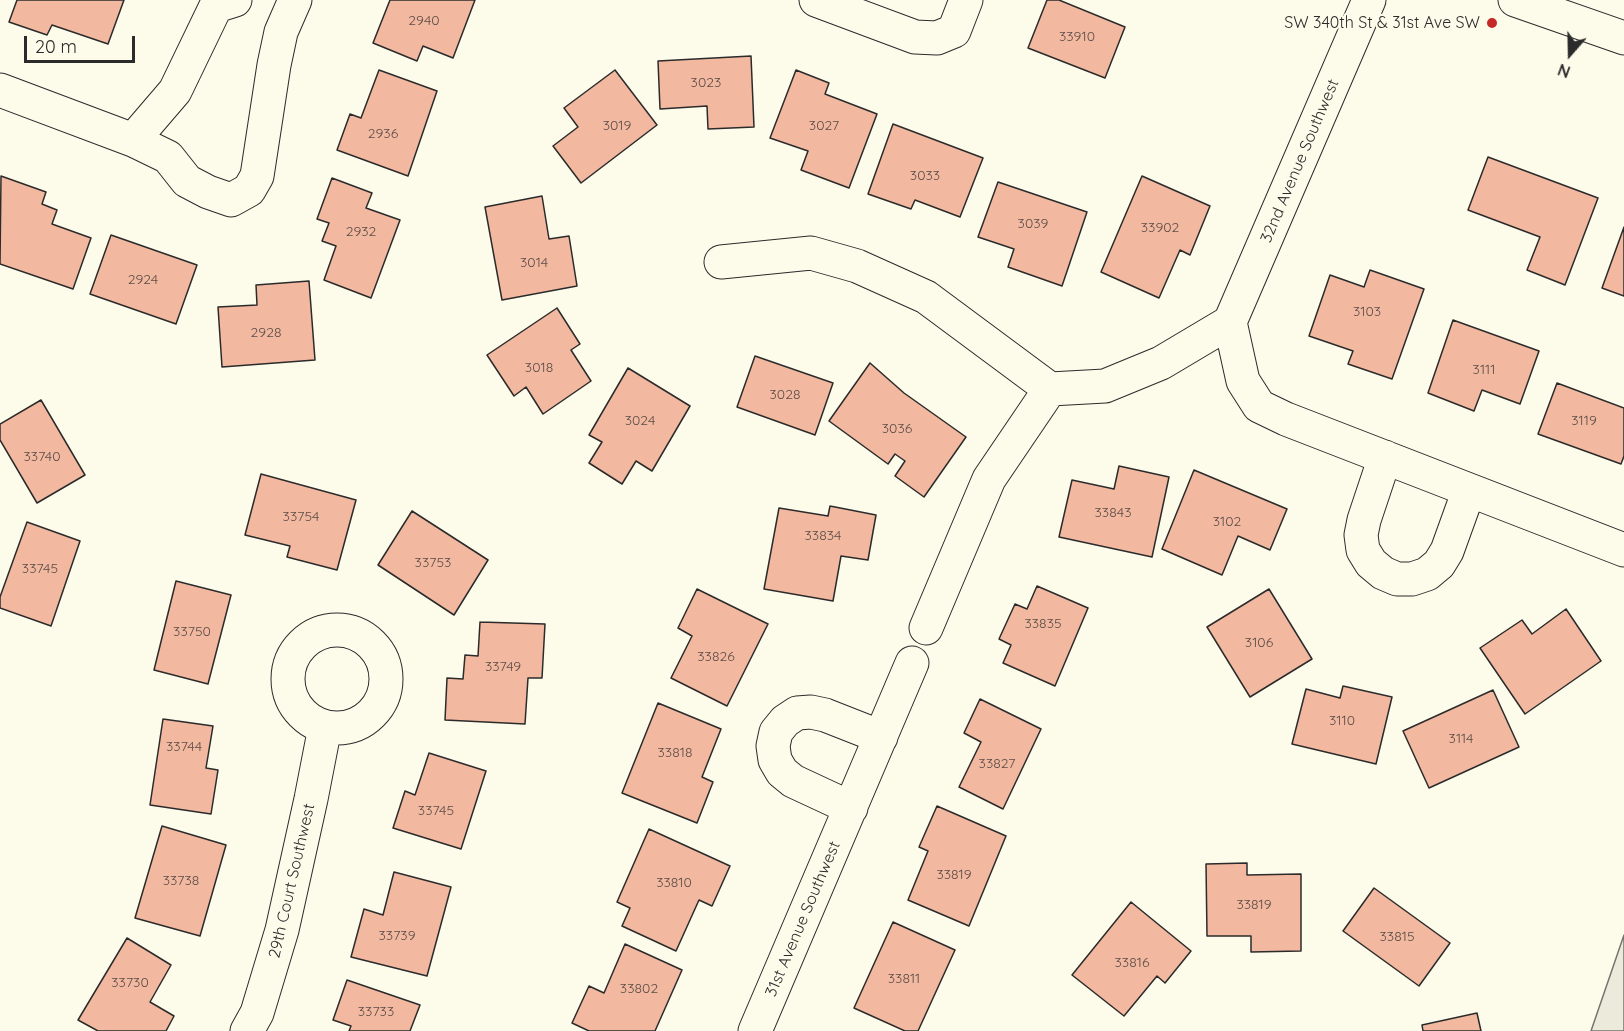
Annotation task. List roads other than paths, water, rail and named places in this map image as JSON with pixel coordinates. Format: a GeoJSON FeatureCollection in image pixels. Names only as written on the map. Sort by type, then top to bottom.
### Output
{"type":"FeatureCollection","features":[{"type":"Feature","properties":{"kind":"street"},"geometry":{"type":"LineString","coordinates":[[133,140],[175,91],[216,6],[235,0]]}},
{"type":"Feature","properties":{"kind":"street"},"geometry":{"type":"LineString","coordinates":[[0,90],[133,140],[168,157],[187,181],[231,200],[249,190],[257,176],[281,32],[295,0]]}},
{"type":"Feature","properties":{"kind":"street"},"geometry":{"type":"LineString","coordinates":[[816,0],[915,37],[937,38],[954,31],[966,0]]}},
{"type":"Feature","properties":{"kind":"street","name":"32nd Avenue Southwest"},"geometry":{"type":"LineString","coordinates":[[1230,322],[1369,0]]}},
{"type":"Feature","properties":{"kind":"street"},"geometry":{"type":"LineString","coordinates":[[1515,0],[1624,38]]}},
{"type":"Feature","properties":{"kind":"street"},"geometry":{"type":"LineString","coordinates":[[721,262],[811,253],[857,266],[926,297],[1050,389],[1106,386],[1161,363],[1230,322],[1243,381],[1259,406],[1286,419],[1624,550]]}},
{"type":"Feature","properties":{"kind":"street"},"geometry":{"type":"LineString","coordinates":[[926,628],[989,479],[1050,389]]}},
{"type":"Feature","properties":{"kind":"street"},"geometry":{"type":"LineString","coordinates":[[1385,458],[1361,535],[1363,550],[1371,563],[1383,573],[1397,579],[1412,579],[1427,574],[1439,564],[1447,551],[1469,490]]}},
{"type":"Feature","properties":{"kind":"street","name":"31st Avenue Southwest"},"geometry":{"type":"LineString","coordinates":[[755,1031],[912,663]]}},
{"type":"Feature","properties":{"kind":"street"},"geometry":{"type":"LineString","coordinates":[[851,808],[793,781],[782,772],[775,760],[772,746],[776,732],[785,721],[797,713],[811,712],[825,715],[881,737]]}},
{"type":"Feature","properties":{"kind":"street","name":"29th Court Southwest"},"geometry":{"type":"LineString","coordinates":[[247,1031],[257,1012],[282,930],[325,727]]}},
{"type":"Feature","properties":{"kind":"place","name":"SW 340th St & 31st Ave SW"},"geometry":{"type":"Point","coordinates":[1492,23]}}]}
